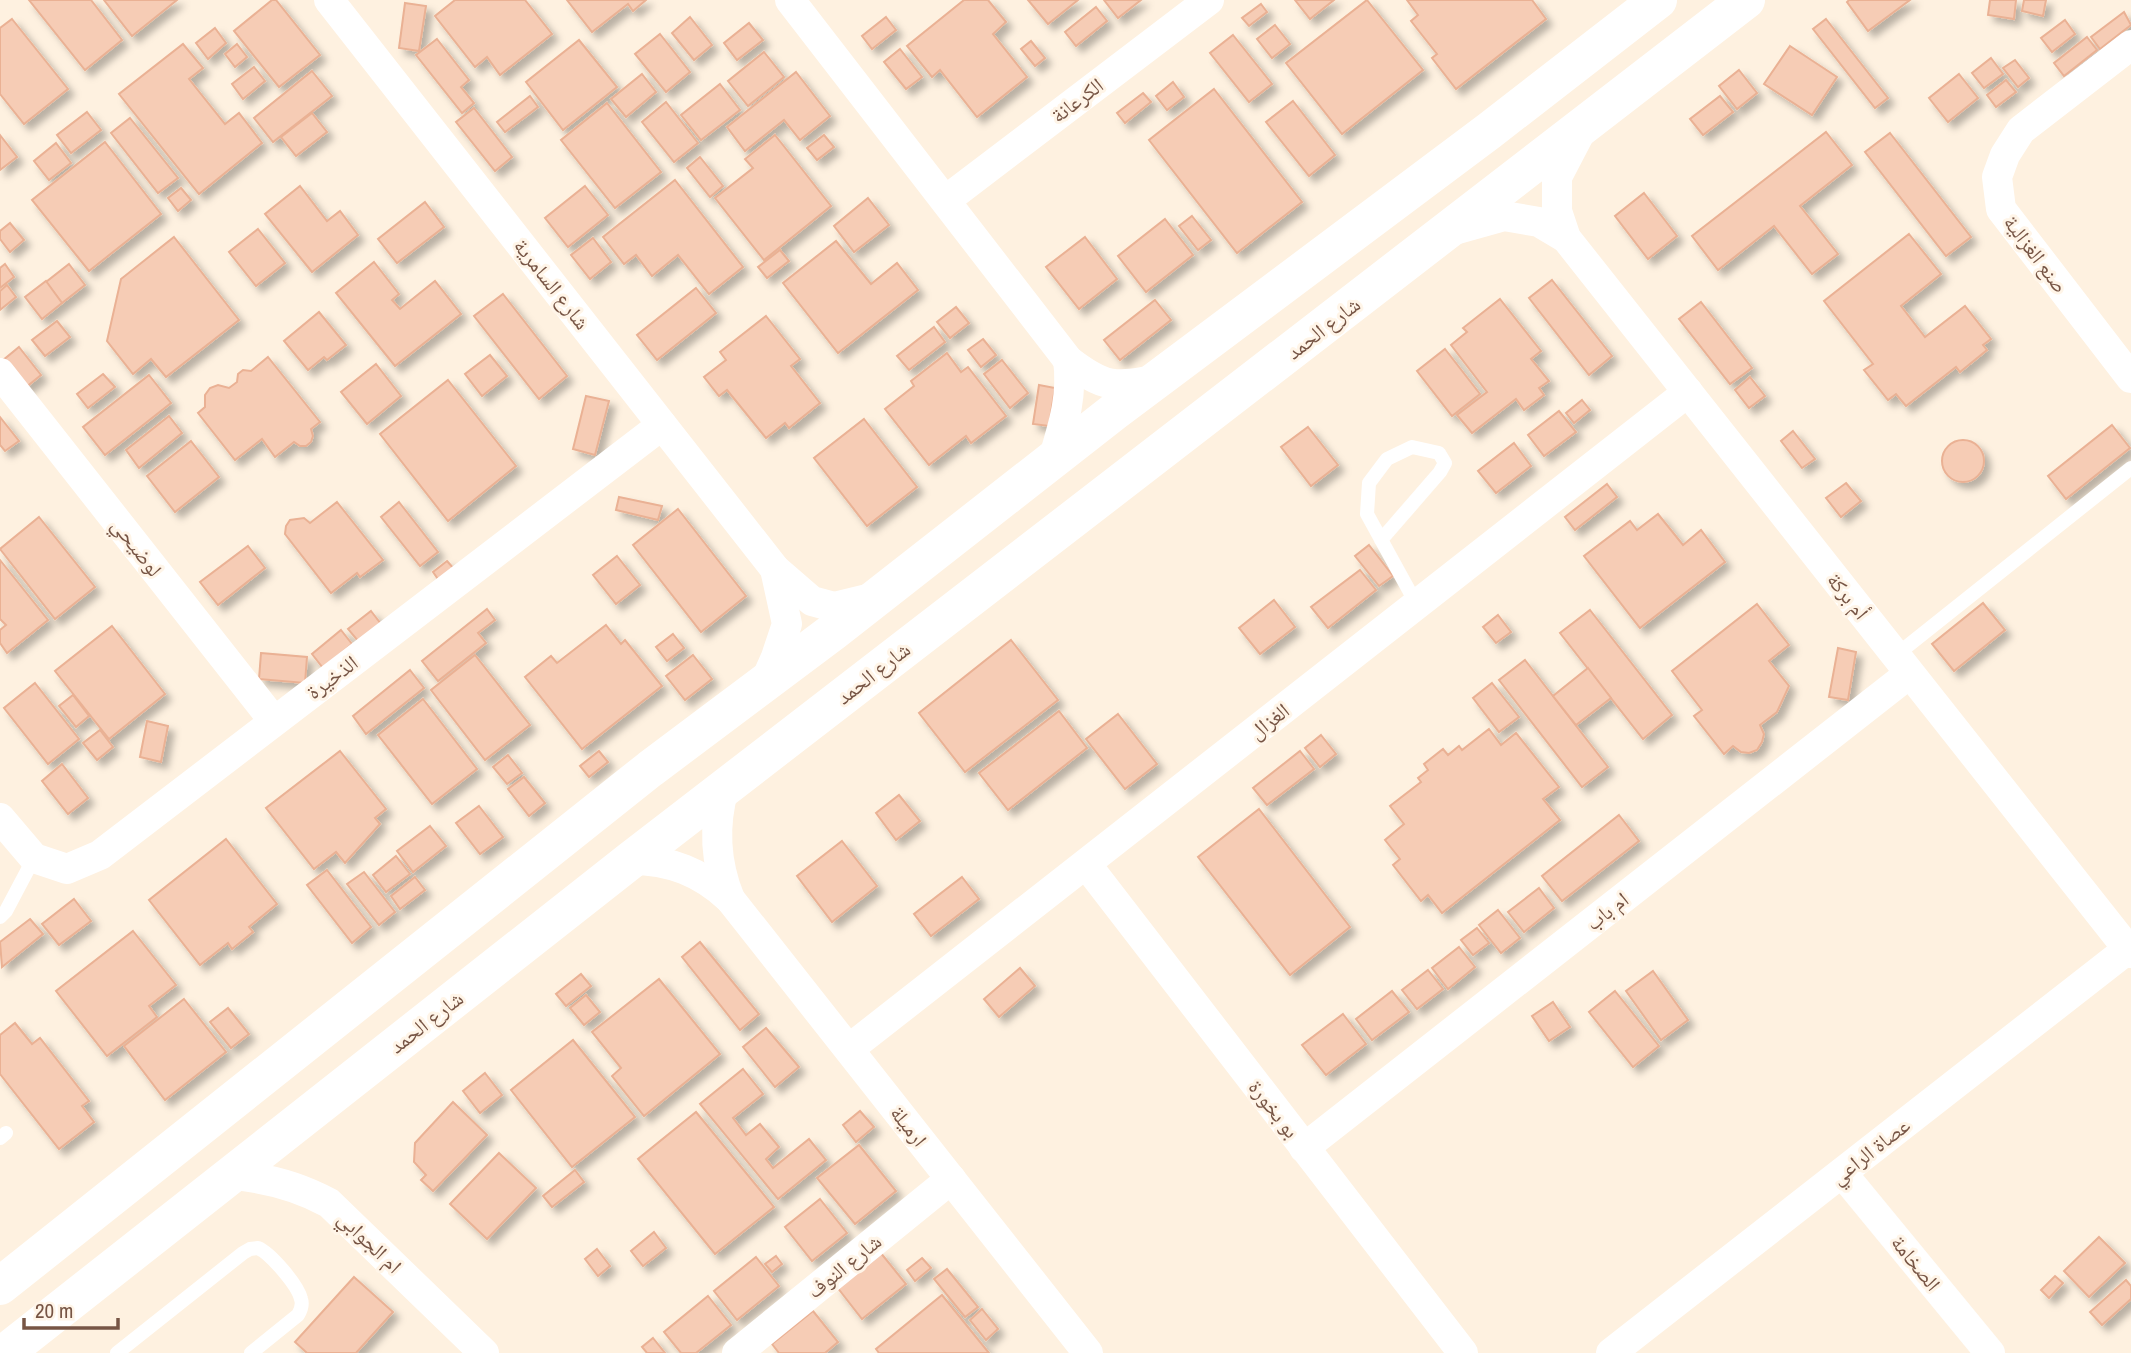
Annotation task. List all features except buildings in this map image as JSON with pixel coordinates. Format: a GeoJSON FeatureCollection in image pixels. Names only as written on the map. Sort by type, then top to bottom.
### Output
{"type":"FeatureCollection","features":[{"type":"Feature","properties":{"kind":"street"},"geometry":{"type":"LineString","coordinates":[[790,0],[1068,360],[1102,382],[1124,386],[1158,379]]}},
{"type":"Feature","properties":{"kind":"street","name":"الكرعانة"},"geometry":{"type":"LineString","coordinates":[[946,201],[1209,0]]}},
{"type":"Feature","properties":{"kind":"street"},"geometry":{"type":"LineString","coordinates":[[0,1286],[613,799],[1158,379],[1489,131],[1658,0]]}},
{"type":"Feature","properties":{"kind":"street","name":"شارع الحمد"},"geometry":{"type":"LineString","coordinates":[[5,1353],[42,1337],[232,1175],[631,860],[1746,0]]}},
{"type":"Feature","properties":{"kind":"street","name":"شارع السامرية"},"geometry":{"type":"LineString","coordinates":[[342,5],[775,569],[812,601],[834,607],[879,596]]}},
{"type":"Feature","properties":{"kind":"street","name":"صنع الغزالية"},"geometry":{"type":"LineString","coordinates":[[2131,45],[2021,130],[2005,155],[1997,177],[2001,209],[2131,378]]}},
{"type":"Feature","properties":{"kind":"street","name":"أم بركة"},"geometry":{"type":"LineString","coordinates":[[1583,126],[1558,177],[1557,211],[1566,238],[2130,951]]}},
{"type":"Feature","properties":{"kind":"street","name":"أم بركة"},"geometry":{"type":"LineString","coordinates":[[1448,231],[1504,216],[1538,222],[1566,238]]}},
{"type":"Feature","properties":{"kind":"street"},"geometry":{"type":"LineString","coordinates":[[1053,460],[1067,413],[1071,381],[1068,360]]}},
{"type":"Feature","properties":{"kind":"street","name":"لوضيحي"},"geometry":{"type":"LineString","coordinates":[[0,373],[274,721]]}},
{"type":"Feature","properties":{"kind":"street","name":"الغزال"},"geometry":{"type":"LineString","coordinates":[[849,1049],[1688,393]]}},
{"type":"Feature","properties":{"kind":"street","name":"الذخيرة"},"geometry":{"type":"LineString","coordinates":[[34,858],[67,869],[100,855],[662,425]]}},
{"type":"Feature","properties":{"kind":"street","name":"شارع السامرية"},"geometry":{"type":"LineString","coordinates":[[764,684],[787,624],[775,569]]}},
{"type":"Feature","properties":{"kind":"street","name":"ام باب"},"geometry":{"type":"LineString","coordinates":[[1304,1148],[1902,665]]}},
{"type":"Feature","properties":{"kind":"street","name":"ارميلة"},"geometry":{"type":"LineString","coordinates":[[724,788],[719,806],[716,844],[723,881],[730,899]]}},
{"type":"Feature","properties":{"kind":"street"},"geometry":{"type":"LineString","coordinates":[[0,818],[34,858]]}},
{"type":"Feature","properties":{"kind":"street","name":"ارميلة"},"geometry":{"type":"LineString","coordinates":[[631,860],[649,860],[685,869],[717,886],[730,899],[1088,1353]]}},
{"type":"Feature","properties":{"kind":"street","name":"بو بخورة"},"geometry":{"type":"LineString","coordinates":[[1086,864],[1463,1353]]}},
{"type":"Feature","properties":{"kind":"street","name":"عصاة الراعي"},"geometry":{"type":"LineString","coordinates":[[1611,1353],[2130,951]]}},
{"type":"Feature","properties":{"kind":"street","name":"الصخامة"},"geometry":{"type":"LineString","coordinates":[[1842,1173],[1990,1353]]}},
{"type":"Feature","properties":{"kind":"street","name":"ام الجوابي"},"geometry":{"type":"LineString","coordinates":[[232,1175],[282,1182],[329,1203],[484,1353]]}},
{"type":"Feature","properties":{"kind":"street","name":"شارع النوف"},"geometry":{"type":"LineString","coordinates":[[737,1353],[951,1179]]}},
{"type":"Feature","properties":{"kind":"lane"},"geometry":{"type":"LineString","coordinates":[[1381,540],[1440,472],[1445,463],[1439,453],[1412,447],[1387,459],[1369,483],[1367,514],[1381,540],[1417,605]]}},
{"type":"Feature","properties":{"kind":"lane"},"geometry":{"type":"LineString","coordinates":[[1902,665],[2131,468]]}},
{"type":"Feature","properties":{"kind":"lane"},"geometry":{"type":"LineString","coordinates":[[0,917],[6,911],[34,858]]}},
{"type":"Feature","properties":{"kind":"lane"},"geometry":{"type":"LineString","coordinates":[[117,1353],[243,1253],[258,1248],[271,1256],[297,1290],[302,1307],[298,1315],[251,1353]]}}]}
